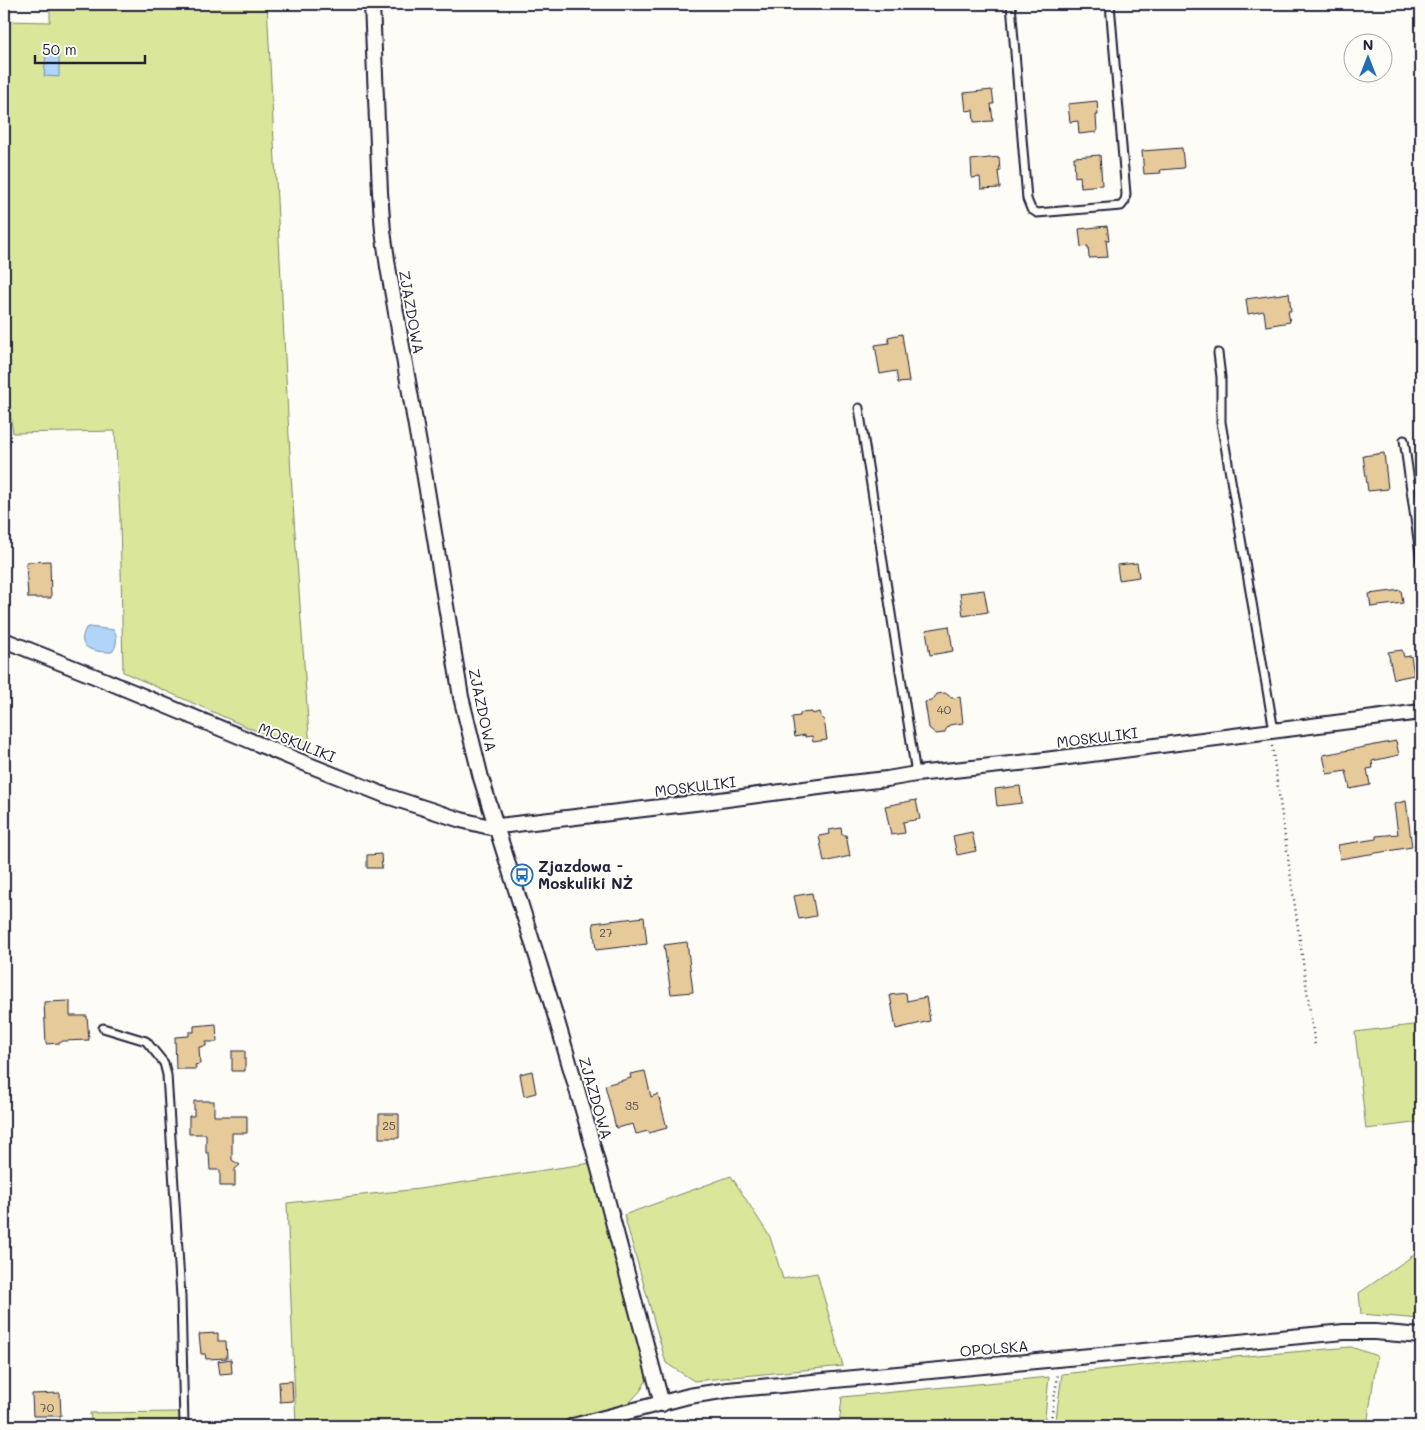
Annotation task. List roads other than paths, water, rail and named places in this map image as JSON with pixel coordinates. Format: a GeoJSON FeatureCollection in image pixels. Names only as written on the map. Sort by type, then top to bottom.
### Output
{"type":"FeatureCollection","features":[{"type":"Feature","properties":{"kind":"street","name":"ZJAZDOWA"},"geometry":{"type":"LineString","coordinates":[[372,4],[380,192],[388,267],[463,705],[482,778],[583,1108],[662,1404]]}},
{"type":"Feature","properties":{"kind":"street","name":"MOSKULIKI"},"geometry":{"type":"LineString","coordinates":[[4,640],[112,683],[304,764],[387,796],[474,824],[490,827],[1272,732],[1421,712]]}},
{"type":"Feature","properties":{"kind":"street","name":"OPOLSKA"},"geometry":{"type":"LineString","coordinates":[[573,1426],[689,1396],[728,1390],[1344,1332],[1375,1332],[1421,1336]]}},
{"type":"Feature","properties":{"kind":"lane"},"geometry":{"type":"LineString","coordinates":[[1011,4],[1027,199],[1031,209],[1037,213],[1121,206],[1125,201],[1126,194],[1110,4]]}},
{"type":"Feature","properties":{"kind":"lane"},"geometry":{"type":"LineString","coordinates":[[1218,353],[1221,377],[1221,422],[1272,732]]}},
{"type":"Feature","properties":{"kind":"lane"},"geometry":{"type":"LineString","coordinates":[[859,408],[916,774]]}},
{"type":"Feature","properties":{"kind":"lane"},"geometry":{"type":"LineString","coordinates":[[1404,440],[1421,561]]}},
{"type":"Feature","properties":{"kind":"lane"},"geometry":{"type":"LineString","coordinates":[[104,1028],[146,1041],[164,1063],[167,1075],[181,1297],[184,1426]]}},
{"type":"Feature","properties":{"kind":"water"},"geometry":{"type":"Polygon","coordinates":[[[59,52],[59,77],[44,76],[46,53],[59,52]]]}},
{"type":"Feature","properties":{"kind":"water"},"geometry":{"type":"Polygon","coordinates":[[[86,628],[114,630],[116,641],[112,652],[94,650],[85,645],[83,635],[86,628]]]}},
{"type":"Feature","properties":{"kind":"place","name":"Zjazdowa - Moskuliki NŻ"},"geometry":{"type":"Point","coordinates":[522,875]}}]}
